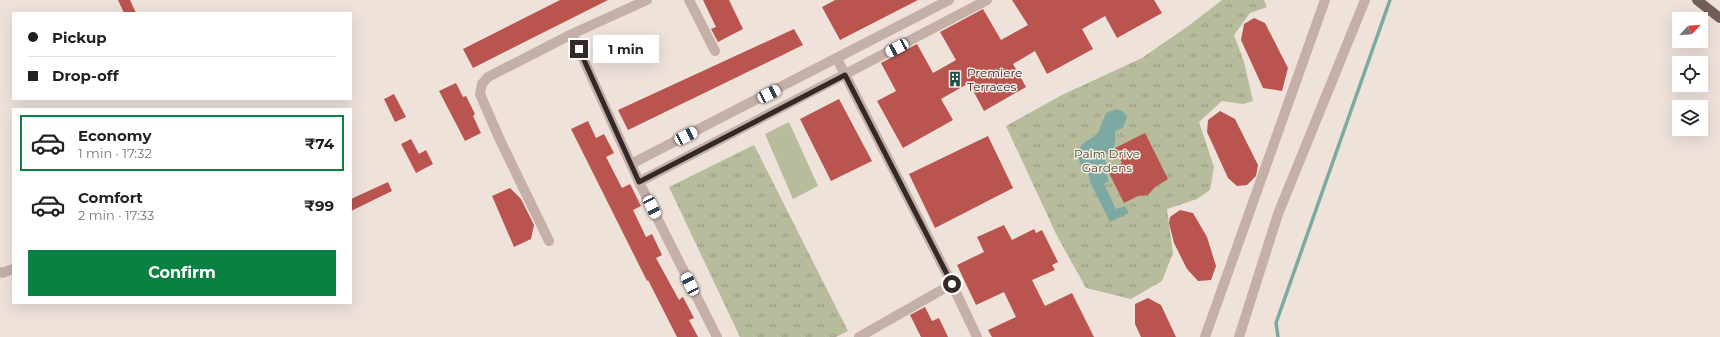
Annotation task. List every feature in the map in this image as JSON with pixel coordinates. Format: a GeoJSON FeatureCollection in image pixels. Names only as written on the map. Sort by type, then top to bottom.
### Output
{"type":"FeatureCollection","features":[{"type":"Feature","properties":{"kind":"main road"},"geometry":{"type":"LineString","coordinates":[[1697,0],[1720,18]]}},
{"type":"Feature","properties":{"kind":"street"},"geometry":{"type":"LineString","coordinates":[[549,241],[500,140],[480,94],[482,84],[488,77],[572,34],[647,0]]}},
{"type":"Feature","properties":{"kind":"street"},"geometry":{"type":"LineString","coordinates":[[689,0],[714,51]]}},
{"type":"Feature","properties":{"kind":"street"},"geometry":{"type":"LineString","coordinates":[[631,164],[949,0]]}},
{"type":"Feature","properties":{"kind":"street"},"geometry":{"type":"LineString","coordinates":[[639,182],[987,0]]}},
{"type":"Feature","properties":{"kind":"street"},"geometry":{"type":"LineString","coordinates":[[1205,337],[1325,0]]}},
{"type":"Feature","properties":{"kind":"street"},"geometry":{"type":"LineString","coordinates":[[1239,337],[1278,214],[1365,0]]}},
{"type":"Feature","properties":{"kind":"street"},"geometry":{"type":"LineString","coordinates":[[572,34],[639,182],[717,337]]}},
{"type":"Feature","properties":{"kind":"street"},"geometry":{"type":"LineString","coordinates":[[837,59],[952,284],[977,337]]}},
{"type":"Feature","properties":{"kind":"street"},"geometry":{"type":"LineString","coordinates":[[0,272],[2,273],[12,269]]}},
{"type":"Feature","properties":{"kind":"street"},"geometry":{"type":"LineString","coordinates":[[859,337],[952,284]]}},
{"type":"Feature","properties":{"kind":"green space","name":"Palm Drive Gardens"},"geometry":{"type":"Polygon","coordinates":[[[1222,0],[1264,0],[1267,7],[1250,13],[1234,35],[1244,62],[1253,101],[1243,104],[1222,101],[1199,122],[1214,167],[1210,190],[1197,199],[1167,209],[1173,253],[1162,281],[1131,299],[1086,288],[1057,236],[1006,126],[1062,95],[1142,58],[1191,24],[1222,0]]]}},
{"type":"Feature","properties":{"kind":"green space"},"geometry":{"type":"Polygon","coordinates":[[[789,122],[818,186],[793,199],[765,134],[789,122]]]}},
{"type":"Feature","properties":{"kind":"green space"},"geometry":{"type":"Polygon","coordinates":[[[754,145],[848,331],[836,337],[740,337],[669,187],[754,145]]]}},
{"type":"Feature","properties":{"kind":"water"},"geometry":{"type":"Polygon","coordinates":[[[1116,109],[1123,111],[1127,117],[1123,128],[1115,131],[1114,147],[1106,155],[1105,161],[1108,167],[1105,171],[1109,181],[1104,184],[1116,209],[1125,206],[1129,213],[1110,222],[1090,182],[1088,173],[1080,163],[1078,150],[1085,142],[1097,135],[1106,113],[1116,109]]]}},
{"type":"Feature","properties":{"kind":"building"},"geometry":{"type":"Polygon","coordinates":[[[118,0],[130,0],[136,12],[124,12],[118,0]]]}},
{"type":"Feature","properties":{"kind":"building"},"geometry":{"type":"Polygon","coordinates":[[[560,0],[608,0],[473,68],[463,49],[560,0]]]}},
{"type":"Feature","properties":{"kind":"building"},"geometry":{"type":"Polygon","coordinates":[[[703,0],[729,0],[743,29],[718,42],[711,29],[716,27],[703,0]]]}},
{"type":"Feature","properties":{"kind":"building"},"geometry":{"type":"Polygon","coordinates":[[[835,0],[918,0],[840,40],[822,7],[835,0]]]}},
{"type":"Feature","properties":{"kind":"building","name":"Premiere Terraces"},"geometry":{"type":"Polygon","coordinates":[[[1012,0],[1154,0],[1162,13],[1117,38],[1105,16],[1082,29],[1093,49],[1047,74],[1035,51],[1013,64],[1026,87],[984,111],[969,83],[941,99],[953,120],[903,148],[877,101],[896,91],[881,63],[917,44],[933,73],[956,60],[940,32],[983,9],[1001,40],[1028,25],[1012,0]]]}},
{"type":"Feature","properties":{"kind":"building"},"geometry":{"type":"Polygon","coordinates":[[[1254,18],[1265,23],[1288,68],[1282,91],[1263,88],[1241,40],[1244,24],[1254,18]]]}},
{"type":"Feature","properties":{"kind":"building"},"geometry":{"type":"Polygon","coordinates":[[[794,29],[803,45],[628,130],[618,110],[794,29]]]}},
{"type":"Feature","properties":{"kind":"building"},"geometry":{"type":"Polygon","coordinates":[[[456,83],[463,97],[466,96],[475,114],[473,116],[481,133],[465,141],[439,91],[456,83]]]}},
{"type":"Feature","properties":{"kind":"building"},"geometry":{"type":"Polygon","coordinates":[[[394,94],[406,117],[395,122],[384,99],[394,94]]]}},
{"type":"Feature","properties":{"kind":"building"},"geometry":{"type":"Polygon","coordinates":[[[839,99],[872,161],[831,181],[800,119],[839,99]]]}},
{"type":"Feature","properties":{"kind":"building"},"geometry":{"type":"Polygon","coordinates":[[[1220,111],[1235,119],[1258,165],[1256,176],[1247,185],[1237,186],[1228,178],[1207,132],[1208,120],[1220,111]]]}},
{"type":"Feature","properties":{"kind":"building"},"geometry":{"type":"Polygon","coordinates":[[[588,121],[596,138],[604,134],[614,153],[606,157],[622,188],[630,184],[641,206],[633,210],[646,237],[652,234],[662,255],[656,258],[679,300],[683,297],[694,318],[689,320],[698,337],[677,337],[648,280],[647,281],[571,129],[588,121]]]}},
{"type":"Feature","properties":{"kind":"building"},"geometry":{"type":"Polygon","coordinates":[[[1145,133],[1168,179],[1155,187],[1148,195],[1138,196],[1124,203],[1108,171],[1122,163],[1115,148],[1145,133]]]}},
{"type":"Feature","properties":{"kind":"building"},"geometry":{"type":"Polygon","coordinates":[[[988,136],[1013,188],[935,228],[909,174],[988,136]]]}},
{"type":"Feature","properties":{"kind":"building"},"geometry":{"type":"Polygon","coordinates":[[[411,139],[419,154],[426,150],[433,164],[416,173],[401,144],[411,139]]]}},
{"type":"Feature","properties":{"kind":"building"},"geometry":{"type":"Polygon","coordinates":[[[388,182],[392,191],[352,211],[352,199],[388,182]]]}},
{"type":"Feature","properties":{"kind":"building"},"geometry":{"type":"Polygon","coordinates":[[[510,188],[521,199],[534,225],[531,239],[514,247],[492,196],[510,188]]]}},
{"type":"Feature","properties":{"kind":"building"},"geometry":{"type":"Polygon","coordinates":[[[1180,210],[1193,213],[1207,237],[1216,266],[1211,280],[1198,281],[1187,269],[1174,243],[1169,223],[1170,217],[1180,210]]]}},
{"type":"Feature","properties":{"kind":"building"},"geometry":{"type":"Polygon","coordinates":[[[1004,225],[1012,240],[1034,229],[1036,233],[1042,230],[1058,262],[1052,265],[1055,270],[1032,280],[1045,306],[1072,293],[1094,337],[992,337],[988,330],[1016,317],[1004,292],[976,305],[957,265],[984,252],[977,237],[1004,225]]]}},
{"type":"Feature","properties":{"kind":"building"},"geometry":{"type":"Polygon","coordinates":[[[1148,298],[1161,305],[1176,337],[1141,337],[1135,324],[1135,304],[1148,298]]]}},
{"type":"Feature","properties":{"kind":"building"},"geometry":{"type":"Polygon","coordinates":[[[925,307],[932,321],[939,318],[948,337],[921,337],[910,315],[925,307]]]}},
{"type":"Feature","properties":{"kind":"waterway"},"geometry":{"type":"LineString","coordinates":[[1278,337],[1276,323],[1390,0]]}},
{"type":"Feature","properties":{"kind":"place","name":"Premiere Terraces"},"geometry":{"type":"Point","coordinates":[955,79]}},
{"type":"Feature","properties":{"kind":"route"},"geometry":{"type":"LineString","coordinates":[[579,49],[639,182],[845,75],[952,284]]}}]}
